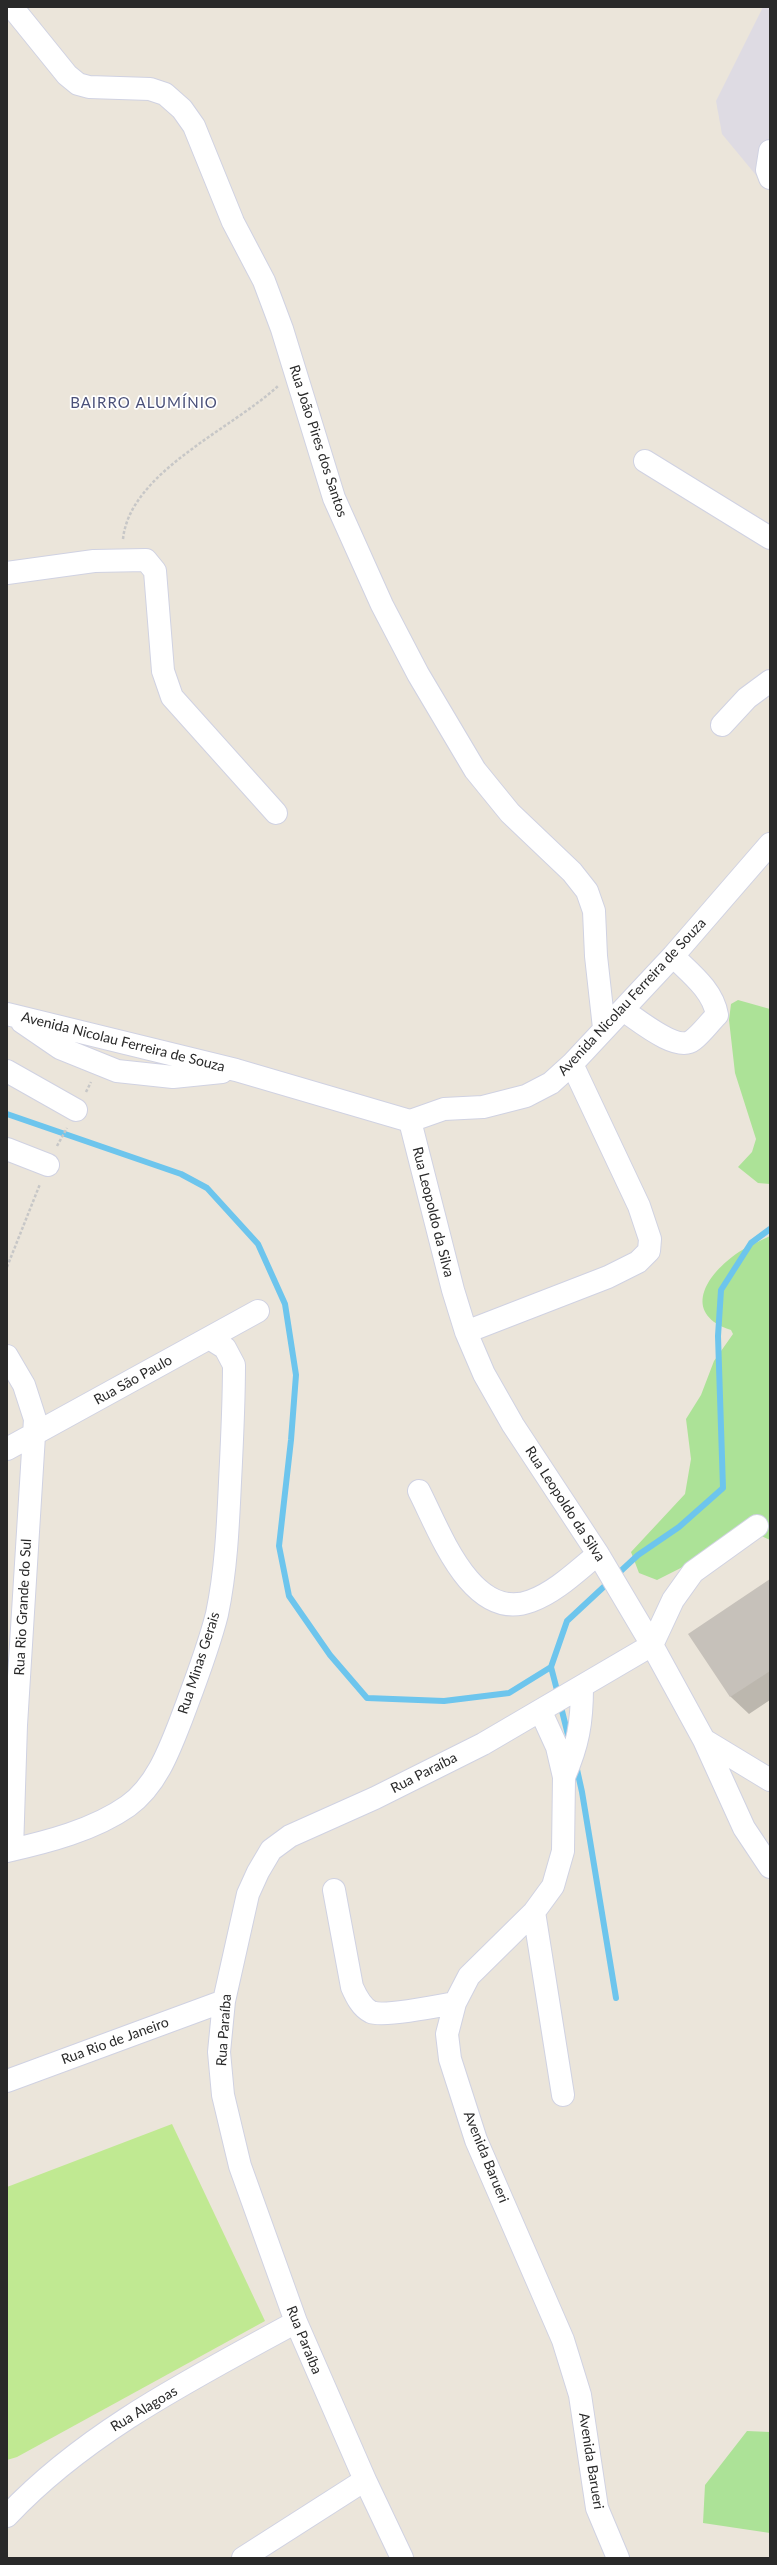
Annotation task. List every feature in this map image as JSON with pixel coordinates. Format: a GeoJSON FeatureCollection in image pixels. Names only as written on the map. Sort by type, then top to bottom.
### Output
{"type":"FeatureCollection","features":[{"type":"Feature","properties":{"kind":"street","name":"Rua João Pires dos Santos"},"geometry":{"type":"LineString","coordinates":[[12,7],[67,76],[78,84],[89,87],[150,89],[165,94],[182,110],[194,126],[233,222],[264,281],[295,371],[334,498],[382,605],[418,674],[475,770],[510,813],[572,872],[587,891],[594,911],[596,956],[604,1028]]}},
{"type":"Feature","properties":{"kind":"street"},"geometry":{"type":"LineString","coordinates":[[770,151],[767,170],[770,178]]}},
{"type":"Feature","properties":{"kind":"street"},"geometry":{"type":"LineString","coordinates":[[645,461],[770,538]]}},
{"type":"Feature","properties":{"kind":"street"},"geometry":{"type":"LineString","coordinates":[[7,574],[94,561],[146,560],[155,571],[163,671],[172,697],[276,813]]}},
{"type":"Feature","properties":{"kind":"street"},"geometry":{"type":"LineString","coordinates":[[722,725],[747,698],[770,681]]}},
{"type":"Feature","properties":{"kind":"street","name":"Avenida Nicolau Ferreira de Souza"},"geometry":{"type":"LineString","coordinates":[[8,1014],[236,1070],[410,1121],[444,1109],[483,1107],[526,1096],[551,1082],[572,1064],[604,1028],[674,956],[770,844]]}},
{"type":"Feature","properties":{"kind":"street"},"geometry":{"type":"LineString","coordinates":[[622,1010],[669,1040],[680,1044],[692,1041],[717,1015],[715,1004],[709,993],[674,956]]}},
{"type":"Feature","properties":{"kind":"street","name":"Avenida Nicolau Ferreira de Souza"},"geometry":{"type":"LineString","coordinates":[[8,1014],[60,1048],[117,1071],[173,1078],[236,1070]]}},
{"type":"Feature","properties":{"kind":"street"},"geometry":{"type":"LineString","coordinates":[[466,1332],[608,1277],[638,1262],[649,1251],[650,1239],[639,1206],[572,1064]]}},
{"type":"Feature","properties":{"kind":"street"},"geometry":{"type":"LineString","coordinates":[[7,1071],[76,1110]]}},
{"type":"Feature","properties":{"kind":"street","name":"Rua Leopoldo da Silva"},"geometry":{"type":"LineString","coordinates":[[410,1121],[466,1332],[484,1374],[513,1425],[598,1554],[652,1645],[704,1740],[744,1828],[770,1867]]}},
{"type":"Feature","properties":{"kind":"street"},"geometry":{"type":"LineString","coordinates":[[7,1149],[48,1164]]}},
{"type":"Feature","properties":{"kind":"street","name":"Rua São Paulo"},"geometry":{"type":"LineString","coordinates":[[7,1449],[258,1311]]}},
{"type":"Feature","properties":{"kind":"street","name":"Rua Minas Gerais"},"geometry":{"type":"LineString","coordinates":[[9,1851],[55,1838],[101,1821],[128,1806],[146,1789],[160,1768],[192,1692],[217,1614],[224,1567],[230,1481],[234,1365],[225,1348],[209,1338]]}},
{"type":"Feature","properties":{"kind":"street","name":"Rua Rio Grande do Sul"},"geometry":{"type":"LineString","coordinates":[[7,1356],[24,1385],[35,1419],[32,1435],[12,1724],[9,1851]]}},
{"type":"Feature","properties":{"kind":"street"},"geometry":{"type":"LineString","coordinates":[[419,1492],[468,1581],[492,1601],[507,1605],[531,1601],[562,1583],[598,1554]]}},
{"type":"Feature","properties":{"kind":"street"},"geometry":{"type":"LineString","coordinates":[[652,1645],[673,1600],[693,1572],[757,1526]]}},
{"type":"Feature","properties":{"kind":"street","name":"Rua Paraíba"},"geometry":{"type":"LineString","coordinates":[[402,2558],[365,2480],[296,2322],[240,2166],[223,2096],[219,2052],[224,2001],[248,1894],[258,1872],[272,1850],[290,1836],[375,1798],[483,1744],[541,1712],[652,1645]]}},
{"type":"Feature","properties":{"kind":"street","name":"Avenida Barueri"},"geometry":{"type":"LineString","coordinates":[[564,1777],[579,1737],[582,1717],[582,1687]]}},
{"type":"Feature","properties":{"kind":"street","name":"Avenida Barueri"},"geometry":{"type":"LineString","coordinates":[[541,1712],[557,1747],[564,1777],[563,1851],[553,1886],[534,1912],[469,1976],[455,2003],[447,2034],[450,2059],[476,2140],[563,2340],[580,2395],[597,2508],[618,2558]]}},
{"type":"Feature","properties":{"kind":"street"},"geometry":{"type":"LineString","coordinates":[[704,1740],[770,1780]]}},
{"type":"Feature","properties":{"kind":"street"},"geometry":{"type":"LineString","coordinates":[[334,1890],[352,1987],[358,2000],[365,2007],[377,2013],[455,2003]]}},
{"type":"Feature","properties":{"kind":"street"},"geometry":{"type":"LineString","coordinates":[[534,1912],[563,2095]]}},
{"type":"Feature","properties":{"kind":"street","name":"Rua Rio de Janeiro"},"geometry":{"type":"LineString","coordinates":[[7,2081],[224,2001]]}},
{"type":"Feature","properties":{"kind":"street","name":"Rua Alagoas"},"geometry":{"type":"LineString","coordinates":[[7,2516],[62,2464],[105,2433],[201,2374],[296,2322]]}},
{"type":"Feature","properties":{"kind":"street"},"geometry":{"type":"LineString","coordinates":[[243,2558],[365,2480]]}},
{"type":"Feature","properties":{"kind":"path"},"geometry":{"type":"LineString","coordinates":[[120,560],[128,514],[155,478],[267,397],[295,371]]}},
{"type":"Feature","properties":{"kind":"shaded area"},"geometry":{"type":"Polygon","coordinates":[[[763,7],[770,7],[770,188],[765,186],[722,134],[716,101],[763,7]]]}},
{"type":"Feature","properties":{"kind":"green space"},"geometry":{"type":"Polygon","coordinates":[[[738,1000],[770,1009],[770,1184],[758,1183],[738,1167],[752,1152],[756,1139],[735,1073],[729,1020],[731,1004],[738,1000]]]}},
{"type":"Feature","properties":{"kind":"green space"},"geometry":{"type":"Polygon","coordinates":[[[770,1236],[770,1540],[757,1534],[746,1535],[657,1580],[639,1573],[631,1552],[685,1494],[691,1459],[686,1419],[701,1395],[714,1361],[733,1334],[731,1330],[717,1324],[708,1316],[703,1306],[703,1296],[706,1286],[721,1266],[732,1257],[751,1245],[770,1236]]]}},
{"type":"Feature","properties":{"kind":"green space"},"geometry":{"type":"Polygon","coordinates":[[[172,2124],[265,2321],[17,2457],[7,2460],[7,2187],[172,2124]]]}},
{"type":"Feature","properties":{"kind":"green space"},"geometry":{"type":"Polygon","coordinates":[[[747,2431],[770,2432],[770,2533],[703,2523],[705,2485],[747,2431]]]}},
{"type":"Feature","properties":{"kind":"building"},"geometry":{"type":"Polygon","coordinates":[[[770,1579],[770,1671],[730,1697],[688,1634],[770,1579]]]}},
{"type":"Feature","properties":{"kind":"waterway"},"geometry":{"type":"LineString","coordinates":[[7,1114],[181,1174],[207,1188],[258,1244],[285,1304],[296,1375],[291,1440],[279,1546],[289,1596],[330,1655],[367,1698],[444,1701],[509,1693],[551,1667],[567,1621],[638,1555],[679,1527],[723,1488],[718,1336],[721,1290],[751,1243],[770,1229]]}},
{"type":"Feature","properties":{"kind":"waterway"},"geometry":{"type":"LineString","coordinates":[[551,1667],[558,1694]]}},
{"type":"Feature","properties":{"kind":"waterway"},"geometry":{"type":"LineString","coordinates":[[560,1703],[569,1739]]}},
{"type":"Feature","properties":{"kind":"waterway"},"geometry":{"type":"LineString","coordinates":[[576,1765],[582,1792],[616,1998]]}},
{"type":"Feature","properties":{"kind":"district","name":"BAIRRO ALUMÍNIO"},"geometry":{"type":"Point","coordinates":[144,403]}}]}
